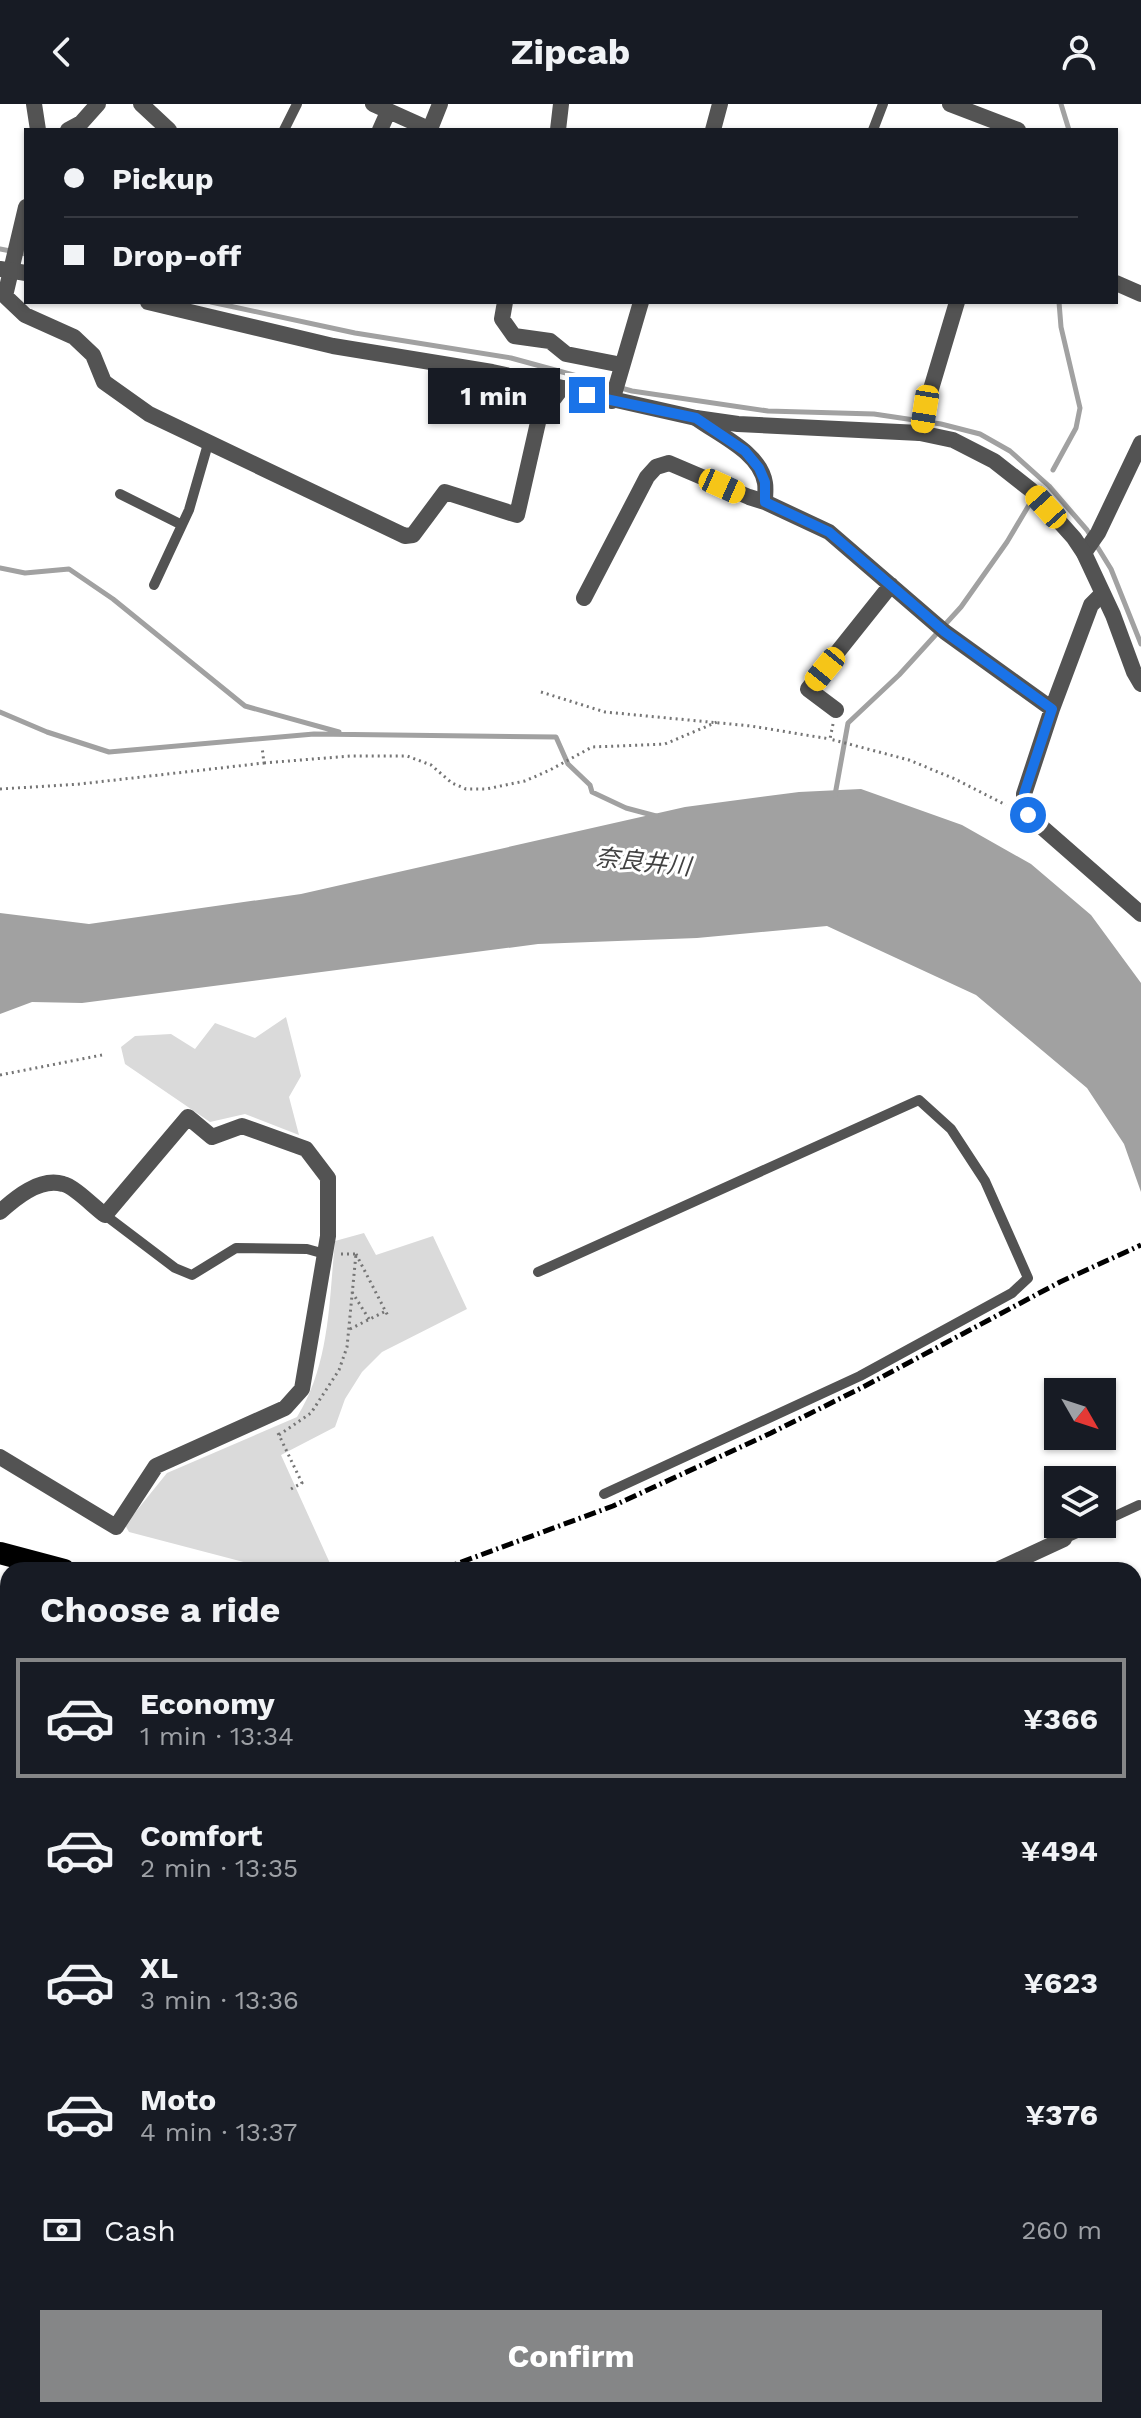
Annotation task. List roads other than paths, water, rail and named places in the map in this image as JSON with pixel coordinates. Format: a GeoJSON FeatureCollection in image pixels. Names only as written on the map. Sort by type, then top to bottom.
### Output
{"type":"FeatureCollection","features":[{"type":"Feature","properties":{"kind":"highway"},"geometry":{"type":"LineString","coordinates":[[0,1553],[34,1562]]}},
{"type":"Feature","properties":{"kind":"street"},"geometry":{"type":"LineString","coordinates":[[34,104],[38,128]]}},
{"type":"Feature","properties":{"kind":"street"},"geometry":{"type":"LineString","coordinates":[[72,128],[81,123],[98,104]]}},
{"type":"Feature","properties":{"kind":"street"},"geometry":{"type":"LineString","coordinates":[[141,104],[167,128]]}},
{"type":"Feature","properties":{"kind":"street"},"geometry":{"type":"LineString","coordinates":[[432,128],[440,104]]}},
{"type":"Feature","properties":{"kind":"street"},"geometry":{"type":"LineString","coordinates":[[558,128],[561,104]]}},
{"type":"Feature","properties":{"kind":"street"},"geometry":{"type":"LineString","coordinates":[[714,128],[720,104]]}},
{"type":"Feature","properties":{"kind":"street"},"geometry":{"type":"LineString","coordinates":[[950,104],[1013,128]]}},
{"type":"Feature","properties":{"kind":"street"},"geometry":{"type":"LineString","coordinates":[[380,108],[426,128]]}},
{"type":"Feature","properties":{"kind":"street"},"geometry":{"type":"LineString","coordinates":[[24,216],[2,302],[74,337],[93,355],[104,382],[149,414],[405,536],[413,535],[445,492],[517,515],[539,418],[562,388]]}},
{"type":"Feature","properties":{"kind":"street"},"geometry":{"type":"LineString","coordinates":[[1118,284],[1141,294]]}},
{"type":"Feature","properties":{"kind":"street"},"geometry":{"type":"LineString","coordinates":[[156,304],[333,346],[492,372],[562,388],[617,383]]}},
{"type":"Feature","properties":{"kind":"street"},"geometry":{"type":"LineString","coordinates":[[505,304],[502,319],[514,336],[550,341],[566,354],[617,383],[696,418],[745,451],[759,468],[765,482],[765,502]]}},
{"type":"Feature","properties":{"kind":"street"},"geometry":{"type":"LineString","coordinates":[[617,383],[640,304]]}},
{"type":"Feature","properties":{"kind":"street"},"geometry":{"type":"LineString","coordinates":[[922,423],[956,304]]}},
{"type":"Feature","properties":{"kind":"street"},"geometry":{"type":"LineString","coordinates":[[696,418],[738,424],[922,423],[994,461],[1091,543],[1102,594],[1141,684]]}},
{"type":"Feature","properties":{"kind":"street"},"geometry":{"type":"LineString","coordinates":[[1091,543],[1141,443]]}},
{"type":"Feature","properties":{"kind":"street"},"geometry":{"type":"LineString","coordinates":[[584,598],[647,477],[656,467],[669,463],[829,532],[939,627],[1052,709]]}},
{"type":"Feature","properties":{"kind":"street"},"geometry":{"type":"LineString","coordinates":[[836,710],[808,689],[891,585]]}},
{"type":"Feature","properties":{"kind":"street"},"geometry":{"type":"LineString","coordinates":[[1102,594],[1091,605],[1052,709],[1024,794],[1024,806],[1028,815],[1141,914]]}},
{"type":"Feature","properties":{"kind":"street"},"geometry":{"type":"LineString","coordinates":[[0,1212],[14,1198],[44,1184],[64,1183],[105,1215],[188,1117],[212,1137],[242,1126],[306,1149],[328,1178],[328,1236],[302,1389],[285,1408],[156,1466],[116,1527],[0,1457]]}},
{"type":"Feature","properties":{"kind":"street"},"geometry":{"type":"LineString","coordinates":[[1014,1562],[1064,1539]]}},
{"type":"Feature","properties":{"kind":"lane"},"geometry":{"type":"LineString","coordinates":[[285,128],[297,104]]}},
{"type":"Feature","properties":{"kind":"lane"},"geometry":{"type":"LineString","coordinates":[[874,128],[883,104]]}},
{"type":"Feature","properties":{"kind":"lane"},"geometry":{"type":"LineString","coordinates":[[154,585],[189,510],[208,444]]}},
{"type":"Feature","properties":{"kind":"lane"},"geometry":{"type":"LineString","coordinates":[[120,494],[182,525]]}},
{"type":"Feature","properties":{"kind":"lane"},"geometry":{"type":"LineString","coordinates":[[538,1272],[919,1100],[951,1129],[985,1181],[1028,1278],[1012,1293],[860,1376],[604,1494]]}},
{"type":"Feature","properties":{"kind":"lane"},"geometry":{"type":"LineString","coordinates":[[105,1215],[175,1268],[192,1275],[236,1248],[307,1249],[325,1254]]}},
{"type":"Feature","properties":{"kind":"lane"},"geometry":{"type":"LineString","coordinates":[[1116,1515],[1139,1505]]}},
{"type":"Feature","properties":{"kind":"water","name":"奈良井川"},"geometry":{"type":"Polygon","coordinates":[[[861,789],[962,825],[1031,864],[1091,915],[1141,983],[1141,1192],[1124,1144],[1087,1088],[976,995],[827,926],[697,938],[538,944],[82,1003],[32,1002],[0,1014],[0,913],[89,924],[301,894],[685,807],[799,792],[861,789]]]}},
{"type":"Feature","properties":{"kind":"waterway"},"geometry":{"type":"LineString","coordinates":[[1061,104],[1068,128]]}},
{"type":"Feature","properties":{"kind":"waterway"},"geometry":{"type":"LineString","coordinates":[[0,249],[24,254]]}},
{"type":"Feature","properties":{"kind":"waterway"},"geometry":{"type":"LineString","coordinates":[[220,304],[355,333],[511,358],[632,391],[768,411],[874,414],[941,424],[980,434],[1010,451],[1049,486],[1087,530],[1111,569],[1141,644]]}},
{"type":"Feature","properties":{"kind":"waterway"},"geometry":{"type":"LineString","coordinates":[[1053,470],[1076,428],[1080,408],[1061,327],[1059,304]]}},
{"type":"Feature","properties":{"kind":"waterway"},"geometry":{"type":"LineString","coordinates":[[835,795],[848,723],[899,675],[961,607],[1029,505]]}},
{"type":"Feature","properties":{"kind":"waterway"},"geometry":{"type":"LineString","coordinates":[[0,568],[25,573],[69,569],[113,599],[245,706],[339,732]]}},
{"type":"Feature","properties":{"kind":"waterway"},"geometry":{"type":"LineString","coordinates":[[0,712],[47,732],[109,752],[314,734],[556,737],[568,764],[590,785],[592,792],[626,808],[656,816]]}},
{"type":"Feature","properties":{"kind":"railway"},"geometry":{"type":"LineString","coordinates":[[462,1562],[613,1506],[771,1433],[1060,1282],[1141,1245]]}}]}
